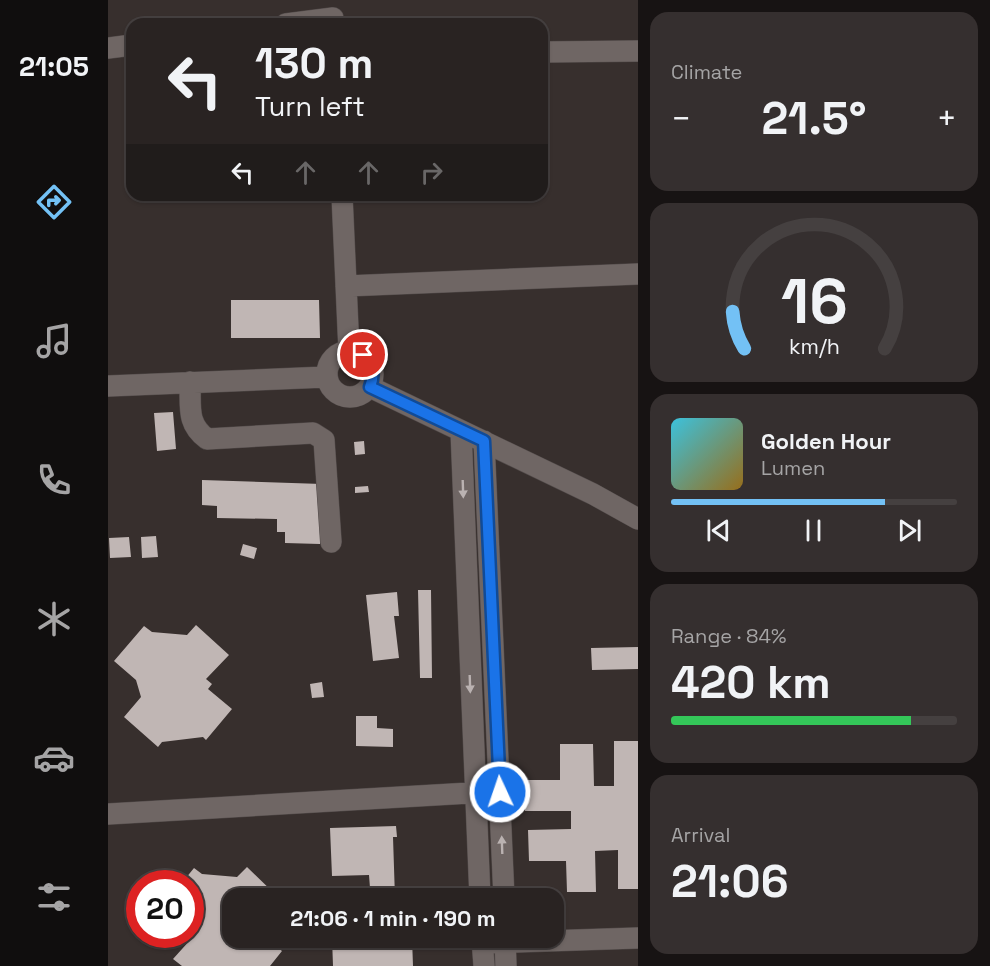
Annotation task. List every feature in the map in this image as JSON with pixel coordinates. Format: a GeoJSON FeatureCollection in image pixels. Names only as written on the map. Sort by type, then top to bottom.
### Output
{"type":"FeatureCollection","features":[{"type":"Feature","properties":{"kind":"lane"},"geometry":{"type":"LineString","coordinates":[[314,18],[333,14]]}},
{"type":"Feature","properties":{"kind":"lane"},"geometry":{"type":"LineString","coordinates":[[108,48],[126,46]]}},
{"type":"Feature","properties":{"kind":"lane"},"geometry":{"type":"LineString","coordinates":[[548,52],[638,51]]}},
{"type":"Feature","properties":{"kind":"lane"},"geometry":{"type":"LineString","coordinates":[[342,201],[349,351]]}},
{"type":"Feature","properties":{"kind":"lane"},"geometry":{"type":"LineString","coordinates":[[346,286],[638,274]]}},
{"type":"Feature","properties":{"kind":"lane"},"geometry":{"type":"LineString","coordinates":[[349,351],[363,355],[372,366],[374,373],[370,387],[359,396],[345,397],[332,390],[326,377],[330,362],[335,356],[349,351]]}},
{"type":"Feature","properties":{"kind":"lane"},"geometry":{"type":"LineString","coordinates":[[108,386],[326,377]]}},
{"type":"Feature","properties":{"kind":"lane"},"geometry":{"type":"LineString","coordinates":[[190,382],[191,414],[196,430],[207,439],[313,433],[324,440],[331,542]]}},
{"type":"Feature","properties":{"kind":"lane"},"geometry":{"type":"LineString","coordinates":[[370,387],[593,494],[638,519]]}},
{"type":"Feature","properties":{"kind":"lane"},"geometry":{"type":"LineString","coordinates":[[461,431],[479,888]]}},
{"type":"Feature","properties":{"kind":"lane"},"geometry":{"type":"LineString","coordinates":[[484,441],[504,888]]}},
{"type":"Feature","properties":{"kind":"lane"},"geometry":{"type":"LineString","coordinates":[[108,814],[500,792]]}},
{"type":"Feature","properties":{"kind":"lane"},"geometry":{"type":"LineString","coordinates":[[564,939],[638,938]]}},
{"type":"Feature","properties":{"kind":"lane"},"geometry":{"type":"LineString","coordinates":[[483,948],[484,966]]}},
{"type":"Feature","properties":{"kind":"lane"},"geometry":{"type":"LineString","coordinates":[[505,948],[506,966]]}},
{"type":"Feature","properties":{"kind":"building"},"geometry":{"type":"Polygon","coordinates":[[[231,300],[319,300],[320,338],[231,338],[231,300]]]}},
{"type":"Feature","properties":{"kind":"building"},"geometry":{"type":"Polygon","coordinates":[[[173,412],[176,449],[157,451],[154,413],[173,412]]]}},
{"type":"Feature","properties":{"kind":"building"},"geometry":{"type":"Polygon","coordinates":[[[364,441],[365,454],[355,455],[354,442],[364,441]]]}},
{"type":"Feature","properties":{"kind":"building"},"geometry":{"type":"Polygon","coordinates":[[[202,480],[322,484],[320,544],[285,543],[285,532],[277,532],[277,519],[217,518],[217,506],[202,505],[202,480]]]}},
{"type":"Feature","properties":{"kind":"building"},"geometry":{"type":"Polygon","coordinates":[[[368,486],[369,492],[355,493],[355,487],[368,486]]]}},
{"type":"Feature","properties":{"kind":"building"},"geometry":{"type":"Polygon","coordinates":[[[156,536],[158,557],[142,558],[141,537],[156,536]]]}},
{"type":"Feature","properties":{"kind":"building"},"geometry":{"type":"Polygon","coordinates":[[[129,537],[131,557],[110,558],[109,538],[129,537]]]}},
{"type":"Feature","properties":{"kind":"building"},"geometry":{"type":"Polygon","coordinates":[[[243,544],[257,548],[254,559],[240,555],[243,544]]]}},
{"type":"Feature","properties":{"kind":"building"},"geometry":{"type":"Polygon","coordinates":[[[418,590],[431,590],[432,678],[420,678],[418,590]]]}},
{"type":"Feature","properties":{"kind":"building"},"geometry":{"type":"Polygon","coordinates":[[[397,592],[399,616],[394,616],[399,658],[373,661],[366,595],[397,592]]]}},
{"type":"Feature","properties":{"kind":"building"},"geometry":{"type":"Polygon","coordinates":[[[196,625],[229,655],[206,679],[212,684],[208,689],[232,709],[206,740],[203,737],[162,742],[158,747],[124,717],[141,697],[136,680],[114,661],[144,626],[152,632],[187,635],[196,625]]]}},
{"type":"Feature","properties":{"kind":"building"},"geometry":{"type":"Polygon","coordinates":[[[638,647],[638,669],[592,670],[591,648],[638,647]]]}},
{"type":"Feature","properties":{"kind":"building"},"geometry":{"type":"Polygon","coordinates":[[[322,682],[324,697],[312,698],[310,684],[322,682]]]}},
{"type":"Feature","properties":{"kind":"building"},"geometry":{"type":"Polygon","coordinates":[[[356,716],[377,716],[377,728],[393,729],[393,747],[356,746],[356,716]]]}},
{"type":"Feature","properties":{"kind":"building"},"geometry":{"type":"Polygon","coordinates":[[[614,741],[638,741],[638,889],[618,889],[618,850],[595,851],[596,892],[567,892],[566,861],[529,861],[528,830],[571,829],[571,811],[525,811],[525,780],[560,780],[560,744],[593,744],[594,786],[614,786],[614,741]]]}},
{"type":"Feature","properties":{"kind":"building"},"geometry":{"type":"Polygon","coordinates":[[[396,826],[397,837],[393,837],[395,888],[370,888],[369,875],[332,876],[330,828],[396,826]]]}},
{"type":"Feature","properties":{"kind":"building"},"geometry":{"type":"Polygon","coordinates":[[[247,867],[269,888],[222,888],[222,948],[278,948],[282,951],[270,966],[182,966],[173,959],[183,948],[204,948],[204,874],[237,877],[247,867]]]}},
{"type":"Feature","properties":{"kind":"building"},"geometry":{"type":"Polygon","coordinates":[[[332,948],[412,948],[413,966],[333,966],[332,948]]]}},
{"type":"Feature","properties":{"kind":"building"},"geometry":{"type":"Polygon","coordinates":[[[447,948],[460,948],[460,950],[447,950],[447,948]]]}},
{"type":"Feature","properties":{"kind":"route"},"geometry":{"type":"LineString","coordinates":[[363,355],[372,366],[374,373],[370,387],[484,441],[500,792]]}}]}
